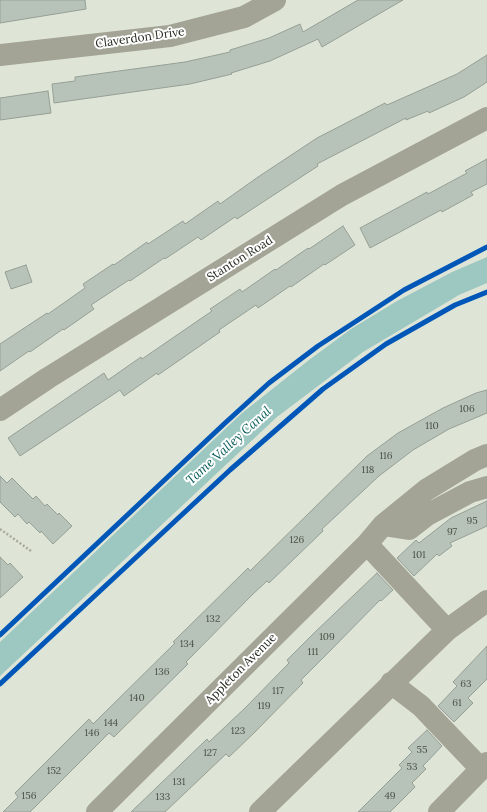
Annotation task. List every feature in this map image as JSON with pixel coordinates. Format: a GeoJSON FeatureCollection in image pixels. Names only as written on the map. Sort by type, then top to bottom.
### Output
{"type":"FeatureCollection","features":[{"type":"Feature","properties":{"kind":"street","name":"Claverdon Drive"},"geometry":{"type":"LineString","coordinates":[[0,55],[170,36],[244,17],[275,0]]}},
{"type":"Feature","properties":{"kind":"street","name":"Stanton Road"},"geometry":{"type":"LineString","coordinates":[[0,410],[48,378],[342,195],[487,118]]}},
{"type":"Feature","properties":{"kind":"street","name":"Appleton Avenue"},"geometry":{"type":"LineString","coordinates":[[97,812],[367,544],[383,525],[426,490],[475,460],[487,456]]}},
{"type":"Feature","properties":{"kind":"street"},"geometry":{"type":"LineString","coordinates":[[383,525],[409,529],[427,515],[470,492],[487,487]]}},
{"type":"Feature","properties":{"kind":"street"},"geometry":{"type":"LineString","coordinates":[[367,544],[448,630]]}},
{"type":"Feature","properties":{"kind":"street"},"geometry":{"type":"LineString","coordinates":[[260,812],[448,630],[487,601]]}},
{"type":"Feature","properties":{"kind":"street"},"geometry":{"type":"LineString","coordinates":[[391,684],[422,706],[484,766],[439,812]]}},
{"type":"Feature","properties":{"kind":"path"},"geometry":{"type":"LineString","coordinates":[[0,529],[31,552]]}},
{"type":"Feature","properties":{"kind":"water","name":"Tame Valley Canal"},"geometry":{"type":"Polygon","coordinates":[[[487,257],[487,283],[459,295],[363,352],[277,417],[0,676],[0,642],[242,413],[351,329],[397,301],[452,272],[487,257]]]}},
{"type":"Feature","properties":{"kind":"building"},"geometry":{"type":"Polygon","coordinates":[[[0,0],[85,0],[86,9],[0,23],[0,0]]]}},
{"type":"Feature","properties":{"kind":"building"},"geometry":{"type":"Polygon","coordinates":[[[358,0],[403,0],[322,47],[318,39],[270,61],[231,73],[232,74],[190,84],[54,103],[52,84],[75,81],[75,77],[185,62],[230,52],[230,50],[269,38],[300,24],[303,32],[358,0]]]}},
{"type":"Feature","properties":{"kind":"building"},"geometry":{"type":"Polygon","coordinates":[[[487,55],[487,82],[464,97],[429,113],[428,111],[406,120],[406,118],[317,164],[318,166],[237,219],[235,217],[201,240],[198,237],[130,281],[129,280],[91,305],[94,309],[0,371],[0,344],[47,313],[48,314],[85,288],[83,284],[113,264],[114,265],[147,242],[148,244],[183,221],[185,224],[218,201],[220,204],[317,138],[385,103],[387,105],[457,74],[487,55]]]}},
{"type":"Feature","properties":{"kind":"building"},"geometry":{"type":"Polygon","coordinates":[[[48,91],[51,113],[0,120],[0,98],[48,91]]]}},
{"type":"Feature","properties":{"kind":"building"},"geometry":{"type":"Polygon","coordinates":[[[487,159],[487,184],[471,192],[473,195],[442,212],[441,210],[370,248],[360,228],[427,192],[428,194],[467,173],[465,171],[487,159]]]}},
{"type":"Feature","properties":{"kind":"building"},"geometry":{"type":"Polygon","coordinates":[[[343,226],[355,245],[258,308],[256,305],[158,375],[157,373],[124,396],[120,390],[20,456],[8,438],[104,373],[108,380],[141,357],[142,359],[212,311],[210,309],[240,289],[242,292],[275,269],[276,270],[343,226]]]}},
{"type":"Feature","properties":{"kind":"building"},"geometry":{"type":"Polygon","coordinates":[[[26,265],[32,282],[11,289],[5,272],[26,265]]]}},
{"type":"Feature","properties":{"kind":"building"},"geometry":{"type":"Polygon","coordinates":[[[487,390],[487,413],[449,429],[413,450],[379,476],[322,529],[323,531],[269,583],[267,581],[252,595],[186,662],[188,664],[114,737],[109,733],[30,812],[3,812],[18,797],[15,793],[89,719],[93,724],[248,568],[250,571],[367,456],[398,433],[443,408],[476,393],[487,390]]]}},
{"type":"Feature","properties":{"kind":"building"},"geometry":{"type":"Polygon","coordinates":[[[0,476],[7,483],[12,478],[33,499],[36,496],[45,506],[47,504],[72,526],[53,544],[41,531],[40,533],[29,522],[27,524],[18,514],[15,517],[0,502],[0,476]]]}},
{"type":"Feature","properties":{"kind":"building"},"geometry":{"type":"Polygon","coordinates":[[[487,501],[487,526],[450,543],[452,546],[439,556],[437,554],[414,576],[397,558],[416,540],[419,543],[451,518],[487,501]]]}},
{"type":"Feature","properties":{"kind":"building"},"geometry":{"type":"Polygon","coordinates":[[[0,557],[8,565],[10,563],[23,577],[0,598],[0,557]]]}},
{"type":"Feature","properties":{"kind":"building"},"geometry":{"type":"Polygon","coordinates":[[[377,573],[393,590],[381,601],[380,600],[301,680],[303,683],[255,732],[229,757],[226,754],[165,812],[131,812],[207,739],[209,742],[245,708],[289,663],[287,660],[377,573]]]}},
{"type":"Feature","properties":{"kind":"building"},"geometry":{"type":"Polygon","coordinates":[[[487,646],[487,679],[468,698],[473,703],[454,722],[438,706],[457,686],[453,682],[487,646]]]}},
{"type":"Feature","properties":{"kind":"building"},"geometry":{"type":"Polygon","coordinates":[[[427,730],[442,746],[423,766],[426,769],[412,783],[415,787],[390,812],[358,812],[402,768],[399,765],[412,752],[408,748],[427,730]]]}},
{"type":"Feature","properties":{"kind":"cycle path"},"geometry":{"type":"LineString","coordinates":[[0,635],[269,383],[318,346],[404,290],[487,247]]}},
{"type":"Feature","properties":{"kind":"cycle path"},"geometry":{"type":"LineString","coordinates":[[0,684],[230,470],[323,389],[386,344],[455,305],[487,292]]}}]}
